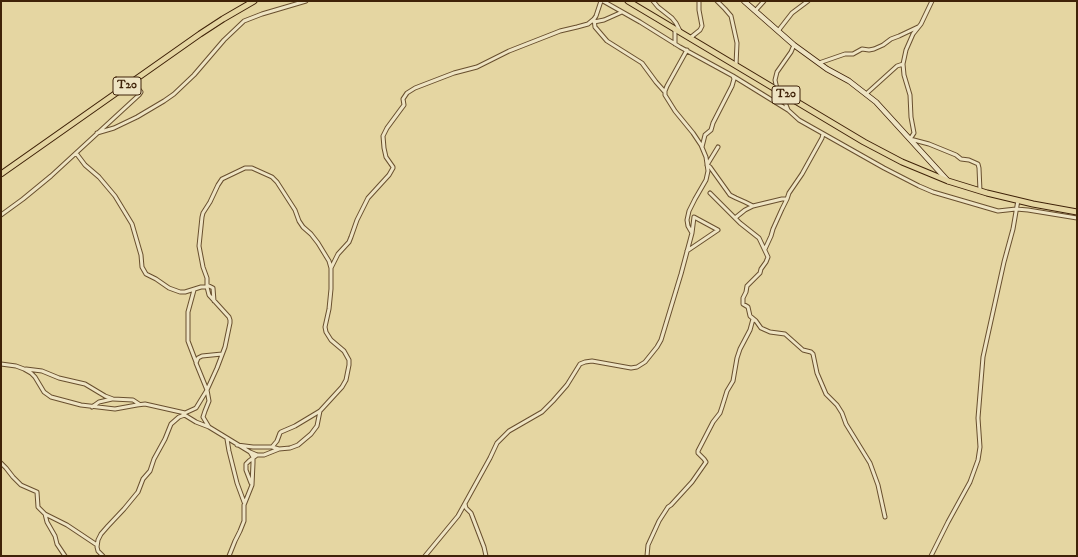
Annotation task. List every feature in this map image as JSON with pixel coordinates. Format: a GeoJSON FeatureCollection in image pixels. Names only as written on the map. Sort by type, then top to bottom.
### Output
{"type":"FeatureCollection","features":[{"type":"Feature","properties":{"kind":"main road","name":"T20"},"geometry":{"type":"LineString","coordinates":[[1,174],[223,19],[254,1]]}},
{"type":"Feature","properties":{"kind":"main road","name":"T20"},"geometry":{"type":"LineString","coordinates":[[628,1],[864,142],[902,162],[980,191],[1077,212]]}},
{"type":"Feature","properties":{"kind":"street"},"geometry":{"type":"LineString","coordinates":[[97,134],[114,128],[148,112],[169,98],[194,75],[224,40],[244,21],[261,14],[306,1]]}},
{"type":"Feature","properties":{"kind":"street"},"geometry":{"type":"LineString","coordinates":[[692,233],[688,226],[687,220],[689,211],[706,180],[708,171],[706,157],[702,147],[693,133],[669,102],[664,91],[642,63],[607,41],[595,26],[594,20],[602,1],[733,76],[788,110],[799,120],[823,134],[884,168],[933,192],[998,211],[1016,210],[1077,218]]}},
{"type":"Feature","properties":{"kind":"street"},"geometry":{"type":"LineString","coordinates":[[653,1],[672,18],[681,32]]}},
{"type":"Feature","properties":{"kind":"street"},"geometry":{"type":"LineString","coordinates":[[690,38],[698,33],[702,26],[699,1]]}},
{"type":"Feature","properties":{"kind":"street"},"geometry":{"type":"LineString","coordinates":[[717,1],[730,16],[737,43],[736,65]]}},
{"type":"Feature","properties":{"kind":"street"},"geometry":{"type":"LineString","coordinates":[[744,1],[794,45],[819,63],[849,81],[876,102],[948,180]]}},
{"type":"Feature","properties":{"kind":"street"},"geometry":{"type":"LineString","coordinates":[[755,11],[764,1]]}},
{"type":"Feature","properties":{"kind":"street"},"geometry":{"type":"LineString","coordinates":[[778,31],[792,13],[808,1]]}},
{"type":"Feature","properties":{"kind":"street"},"geometry":{"type":"LineString","coordinates":[[910,139],[914,133],[911,117],[910,95],[902,64],[913,34],[921,24],[932,1]]}},
{"type":"Feature","properties":{"kind":"street"},"geometry":{"type":"LineString","coordinates":[[331,268],[338,254],[349,242],[357,220],[368,198],[389,175],[393,168],[386,157],[383,141],[387,128],[404,105],[403,99],[407,93],[415,88],[454,73],[477,67],[504,53],[555,32],[583,26],[594,20],[604,20],[622,12]]}},
{"type":"Feature","properties":{"kind":"street"},"geometry":{"type":"LineString","coordinates":[[819,63],[845,54],[853,54],[862,49],[874,49],[921,24]]}},
{"type":"Feature","properties":{"kind":"street"},"geometry":{"type":"LineString","coordinates":[[675,29],[675,44]]}},
{"type":"Feature","properties":{"kind":"street"},"geometry":{"type":"LineString","coordinates":[[777,89],[775,80],[776,72],[791,52],[794,45]]}},
{"type":"Feature","properties":{"kind":"street"},"geometry":{"type":"LineString","coordinates":[[664,91],[687,50]]}},
{"type":"Feature","properties":{"kind":"street"},"geometry":{"type":"LineString","coordinates":[[866,94],[897,66],[902,64]]}},
{"type":"Feature","properties":{"kind":"street"},"geometry":{"type":"LineString","coordinates":[[702,147],[705,136],[711,130],[713,123],[732,86],[734,79],[733,76]]}},
{"type":"Feature","properties":{"kind":"street"},"geometry":{"type":"LineString","coordinates":[[1,215],[37,188],[139,95],[141,92],[133,82]]}},
{"type":"Feature","properties":{"kind":"street"},"geometry":{"type":"LineString","coordinates":[[783,93],[788,110]]}},
{"type":"Feature","properties":{"kind":"street"},"geometry":{"type":"LineString","coordinates":[[765,249],[782,209],[788,199],[789,193],[802,174],[823,134]]}},
{"type":"Feature","properties":{"kind":"street"},"geometry":{"type":"LineString","coordinates":[[910,139],[929,144],[978,164],[980,191]]}},
{"type":"Feature","properties":{"kind":"street"},"geometry":{"type":"LineString","coordinates":[[707,165],[718,147]]}},
{"type":"Feature","properties":{"kind":"street"},"geometry":{"type":"LineString","coordinates":[[76,153],[85,165],[99,177],[115,196],[132,224],[140,252],[142,268],[146,274],[172,289],[185,292],[207,286],[213,288],[214,301],[230,320],[225,348],[207,390],[189,418]]}},
{"type":"Feature","properties":{"kind":"street"},"geometry":{"type":"LineString","coordinates":[[707,165],[730,195],[753,206]]}},
{"type":"Feature","properties":{"kind":"street"},"geometry":{"type":"LineString","coordinates":[[207,286],[207,278],[203,267],[199,246],[203,213],[222,179],[245,168],[257,169],[275,179],[290,202],[303,227],[311,234],[329,261],[331,268],[330,300],[325,327],[326,332],[331,340],[344,351],[349,360],[346,380],[338,392],[320,411],[292,428],[281,432],[277,441],[272,447]]}},
{"type":"Feature","properties":{"kind":"street"},"geometry":{"type":"LineString","coordinates":[[710,193],[734,218],[759,238],[768,257],[760,273],[747,285],[743,304],[748,307],[750,316],[761,328],[770,332],[786,335],[803,350],[813,354],[816,369],[826,394],[837,405],[846,424],[870,463],[878,484],[885,516]]}},
{"type":"Feature","properties":{"kind":"street"},"geometry":{"type":"LineString","coordinates":[[734,218],[750,207],[782,199],[788,199]]}},
{"type":"Feature","properties":{"kind":"street"},"geometry":{"type":"LineString","coordinates":[[931,556],[970,482],[978,460],[980,447],[978,418],[983,358],[1004,262],[1013,229],[1018,200]]}},
{"type":"Feature","properties":{"kind":"street"},"geometry":{"type":"LineString","coordinates":[[425,556],[452,524],[465,504],[497,443],[510,431],[542,412],[567,385],[580,364],[592,361],[633,368],[640,366],[645,362],[661,340],[666,321],[671,310],[687,251],[692,233],[694,217],[718,230],[687,251]]}},
{"type":"Feature","properties":{"kind":"street"},"geometry":{"type":"LineString","coordinates":[[194,290],[188,312],[188,341],[210,401],[203,417],[209,427]]}},
{"type":"Feature","properties":{"kind":"street"},"geometry":{"type":"LineString","coordinates":[[647,556],[648,543],[668,506],[671,505],[692,482],[706,462],[698,451],[713,422],[720,413],[733,381],[740,349],[750,330],[753,319]]}},
{"type":"Feature","properties":{"kind":"street"},"geometry":{"type":"LineString","coordinates":[[196,363],[198,358],[202,356],[222,354]]}},
{"type":"Feature","properties":{"kind":"street"},"geometry":{"type":"LineString","coordinates":[[1,364],[24,369],[42,370],[59,378],[85,384],[105,396],[133,400],[140,404]]}},
{"type":"Feature","properties":{"kind":"street"},"geometry":{"type":"LineString","coordinates":[[24,369],[35,377],[44,392],[51,397],[81,405],[115,409],[145,404],[185,413],[196,408]]}},
{"type":"Feature","properties":{"kind":"street"},"geometry":{"type":"LineString","coordinates":[[92,407],[99,402],[113,398]]}},
{"type":"Feature","properties":{"kind":"street"},"geometry":{"type":"LineString","coordinates":[[237,445],[272,447],[279,449],[290,448],[298,445],[311,434],[316,426],[320,411]]}},
{"type":"Feature","properties":{"kind":"street"},"geometry":{"type":"LineString","coordinates":[[180,412],[204,426],[209,427],[237,445],[246,448],[250,452],[253,457],[252,485],[244,503]]}},
{"type":"Feature","properties":{"kind":"street"},"geometry":{"type":"LineString","coordinates":[[103,556],[98,552],[98,540],[101,534],[124,510],[138,492],[143,479],[150,471],[154,458],[165,439],[171,424],[179,417],[185,415]]}},
{"type":"Feature","properties":{"kind":"street"},"geometry":{"type":"LineString","coordinates":[[227,439],[237,483],[244,503],[244,521],[229,556]]}},
{"type":"Feature","properties":{"kind":"street"},"geometry":{"type":"LineString","coordinates":[[252,485],[246,470],[246,464],[257,455],[269,454],[279,449]]}},
{"type":"Feature","properties":{"kind":"street"},"geometry":{"type":"LineString","coordinates":[[250,452],[257,455]]}},
{"type":"Feature","properties":{"kind":"street"},"geometry":{"type":"LineString","coordinates":[[1,464],[21,485],[37,492],[38,507],[44,514],[67,525],[98,545]]}},
{"type":"Feature","properties":{"kind":"street"},"geometry":{"type":"LineString","coordinates":[[465,504],[466,508],[471,513],[486,556]]}},
{"type":"Feature","properties":{"kind":"street"},"geometry":{"type":"LineString","coordinates":[[44,514],[55,536],[57,544],[65,556]]}}]}
